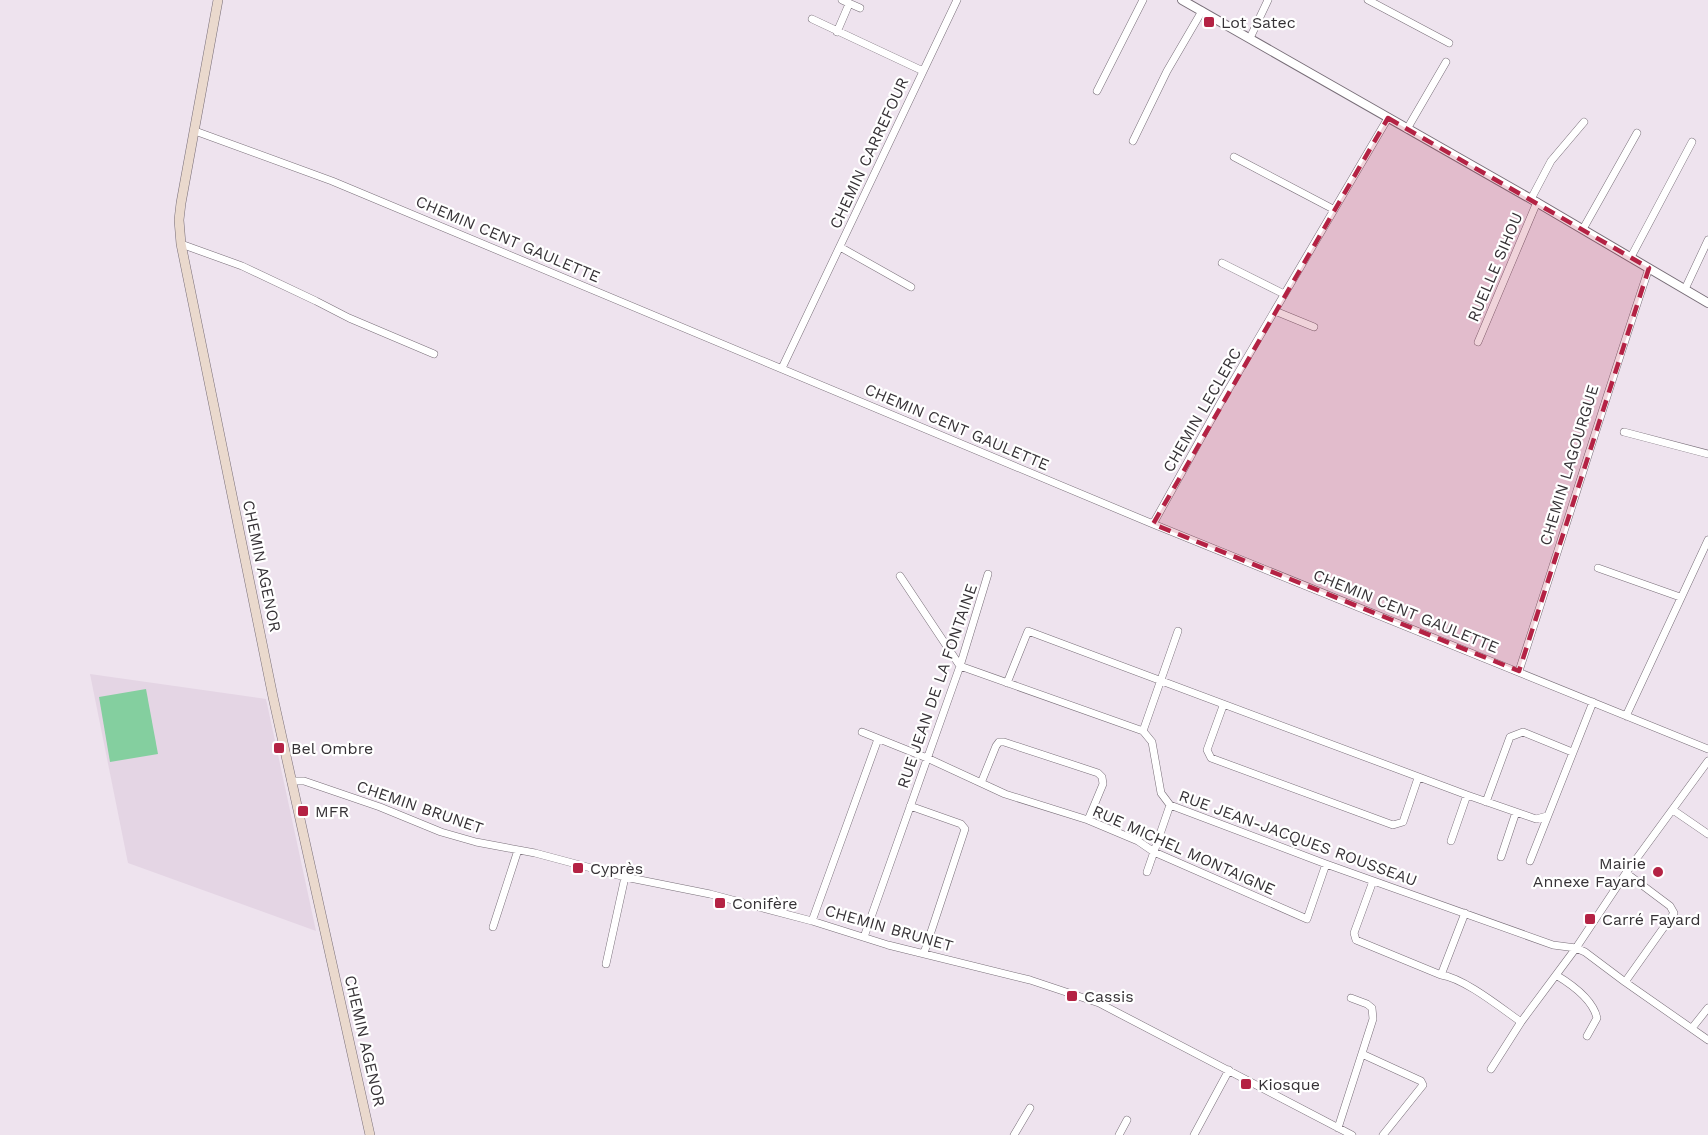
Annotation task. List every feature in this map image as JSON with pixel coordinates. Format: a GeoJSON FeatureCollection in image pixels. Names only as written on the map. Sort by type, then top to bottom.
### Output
{"type":"FeatureCollection","features":[{"type":"Feature","properties":{"kind":"main road","name":"CHEMIN AGENOR"},"geometry":{"type":"LineString","coordinates":[[218,0],[181,203],[179,220],[181,244],[291,781],[370,1135]]}},
{"type":"Feature","properties":{"kind":"street","name":"CHEMIN CARREFOUR"},"geometry":{"type":"LineString","coordinates":[[782,368],[957,0]]}},
{"type":"Feature","properties":{"kind":"street"},"geometry":{"type":"LineString","coordinates":[[1096,91],[1143,0]]}},
{"type":"Feature","properties":{"kind":"street"},"geometry":{"type":"LineString","coordinates":[[1182,0],[1534,200],[1708,303]]}},
{"type":"Feature","properties":{"kind":"street"},"geometry":{"type":"LineString","coordinates":[[1250,38],[1268,0]]}},
{"type":"Feature","properties":{"kind":"street"},"geometry":{"type":"LineString","coordinates":[[1368,0],[1449,43]]}},
{"type":"Feature","properties":{"kind":"street"},"geometry":{"type":"LineString","coordinates":[[837,32],[846,2],[860,8]]}},
{"type":"Feature","properties":{"kind":"street"},"geometry":{"type":"LineString","coordinates":[[1133,141],[1167,71],[1202,11]]}},
{"type":"Feature","properties":{"kind":"street","name":"CHEMIN CARREFOUR"},"geometry":{"type":"LineString","coordinates":[[812,19],[923,71]]}},
{"type":"Feature","properties":{"kind":"street"},"geometry":{"type":"LineString","coordinates":[[1407,129],[1446,62]]}},
{"type":"Feature","properties":{"kind":"street","name":"CHEMIN LECLERC"},"geometry":{"type":"LineString","coordinates":[[1153,524],[1388,117]]}},
{"type":"Feature","properties":{"kind":"street"},"geometry":{"type":"LineString","coordinates":[[1534,200],[1551,161],[1584,122]]}},
{"type":"Feature","properties":{"kind":"street","name":"CHEMIN CENT GAULETTE"},"geometry":{"type":"LineString","coordinates":[[195,131],[332,181],[1153,524],[1708,749]]}},
{"type":"Feature","properties":{"kind":"street"},"geometry":{"type":"LineString","coordinates":[[1583,229],[1637,133]]}},
{"type":"Feature","properties":{"kind":"street"},"geometry":{"type":"LineString","coordinates":[[1631,257],[1692,142]]}},
{"type":"Feature","properties":{"kind":"street"},"geometry":{"type":"LineString","coordinates":[[1234,158],[1333,209]]}},
{"type":"Feature","properties":{"kind":"street","name":"RUELLE SIHOU"},"geometry":{"type":"LineString","coordinates":[[1478,342],[1534,200]]}},
{"type":"Feature","properties":{"kind":"street"},"geometry":{"type":"LineString","coordinates":[[1685,289],[1708,240]]}},
{"type":"Feature","properties":{"kind":"street"},"geometry":{"type":"LineString","coordinates":[[181,244],[242,266],[349,318],[434,354]]}},
{"type":"Feature","properties":{"kind":"street","name":"CHEMIN CARREFOUR"},"geometry":{"type":"LineString","coordinates":[[840,247],[911,287]]}},
{"type":"Feature","properties":{"kind":"street"},"geometry":{"type":"LineString","coordinates":[[1222,263],[1284,294]]}},
{"type":"Feature","properties":{"kind":"street","name":"CHEMIN LAGOURGUE"},"geometry":{"type":"LineString","coordinates":[[1519,671],[1649,268]]}},
{"type":"Feature","properties":{"kind":"street"},"geometry":{"type":"LineString","coordinates":[[1275,311],[1314,327]]}},
{"type":"Feature","properties":{"kind":"street"},"geometry":{"type":"LineString","coordinates":[[1623,432],[1708,454]]}},
{"type":"Feature","properties":{"kind":"street"},"geometry":{"type":"LineString","coordinates":[[1626,716],[1708,540]]}},
{"type":"Feature","properties":{"kind":"street"},"geometry":{"type":"LineString","coordinates":[[1598,568],[1680,597]]}},
{"type":"Feature","properties":{"kind":"street","name":"RUE JEAN DE LA FONTAINE"},"geometry":{"type":"LineString","coordinates":[[864,937],[960,666],[988,574]]}},
{"type":"Feature","properties":{"kind":"street"},"geometry":{"type":"LineString","coordinates":[[900,576],[960,666],[1143,731],[1178,631]]}},
{"type":"Feature","properties":{"kind":"street"},"geometry":{"type":"LineString","coordinates":[[1007,683],[1028,631],[1516,813],[1536,819],[1547,816]]}},
{"type":"Feature","properties":{"kind":"street"},"geometry":{"type":"LineString","coordinates":[[1530,861],[1593,702]]}},
{"type":"Feature","properties":{"kind":"street"},"geometry":{"type":"LineString","coordinates":[[1223,705],[1207,750],[1211,758],[1393,825],[1403,822],[1418,778]]}},
{"type":"Feature","properties":{"kind":"street","name":"RUE JEAN-JACQUES ROUSSEAU"},"geometry":{"type":"LineString","coordinates":[[1143,731],[1152,742],[1161,793],[1170,805],[1326,864],[1553,945],[1576,948]]}},
{"type":"Feature","properties":{"kind":"street","name":"RUE MICHEL MONTAIGNE"},"geometry":{"type":"LineString","coordinates":[[862,732],[927,758],[1005,794],[1088,820],[1138,841],[1154,852],[1306,919],[1326,864]]}},
{"type":"Feature","properties":{"kind":"street"},"geometry":{"type":"LineString","coordinates":[[1486,802],[1510,737],[1523,732],[1572,752]]}},
{"type":"Feature","properties":{"kind":"street"},"geometry":{"type":"LineString","coordinates":[[812,921],[878,739]]}},
{"type":"Feature","properties":{"kind":"street"},"geometry":{"type":"LineString","coordinates":[[981,783],[996,746],[999,742],[1004,741],[1098,773],[1102,777],[1103,784],[1088,820]]}},
{"type":"Feature","properties":{"kind":"street"},"geometry":{"type":"LineString","coordinates":[[1491,1069],[1521,1022],[1708,761]]}},
{"type":"Feature","properties":{"kind":"street","name":"CHEMIN BRUNET"},"geometry":{"type":"LineString","coordinates":[[291,781],[304,781],[380,807],[441,832],[476,842],[710,894],[1030,980],[1099,1003],[1352,1135]]}},
{"type":"Feature","properties":{"kind":"street"},"geometry":{"type":"LineString","coordinates":[[1451,841],[1467,795]]}},
{"type":"Feature","properties":{"kind":"street"},"geometry":{"type":"LineString","coordinates":[[1147,872],[1170,805]]}},
{"type":"Feature","properties":{"kind":"street","name":"RUE JEAN DE LA FONTAINE"},"geometry":{"type":"LineString","coordinates":[[910,806],[961,824],[965,829],[924,953]]}},
{"type":"Feature","properties":{"kind":"street"},"geometry":{"type":"LineString","coordinates":[[1673,810],[1708,834]]}},
{"type":"Feature","properties":{"kind":"street"},"geometry":{"type":"LineString","coordinates":[[1501,857],[1516,813]]}},
{"type":"Feature","properties":{"kind":"street"},"geometry":{"type":"LineString","coordinates":[[494,927],[518,850]]}},
{"type":"Feature","properties":{"kind":"street"},"geometry":{"type":"LineString","coordinates":[[1625,982],[1674,913],[1670,906],[1626,873]]}},
{"type":"Feature","properties":{"kind":"street"},"geometry":{"type":"LineString","coordinates":[[606,963],[626,877]]}},
{"type":"Feature","properties":{"kind":"street"},"geometry":{"type":"LineString","coordinates":[[1373,881],[1354,933],[1356,940],[1441,975],[1450,976],[1521,1022]]}},
{"type":"Feature","properties":{"kind":"street"},"geometry":{"type":"LineString","coordinates":[[1441,975],[1465,913]]}},
{"type":"Feature","properties":{"kind":"street"},"geometry":{"type":"LineString","coordinates":[[1576,948],[1585,952],[1708,1040]]}},
{"type":"Feature","properties":{"kind":"street"},"geometry":{"type":"LineString","coordinates":[[1556,975],[1573,988],[1595,1011],[1597,1018],[1587,1036]]}},
{"type":"Feature","properties":{"kind":"street"},"geometry":{"type":"LineString","coordinates":[[1338,1128],[1374,1013],[1367,1004],[1351,998]]}},
{"type":"Feature","properties":{"kind":"street"},"geometry":{"type":"LineString","coordinates":[[1692,1028],[1708,1008]]}},
{"type":"Feature","properties":{"kind":"street"},"geometry":{"type":"LineString","coordinates":[[1362,1054],[1421,1081],[1423,1086],[1383,1135]]}},
{"type":"Feature","properties":{"kind":"street"},"geometry":{"type":"LineString","coordinates":[[1194,1135],[1229,1070]]}},
{"type":"Feature","properties":{"kind":"street"},"geometry":{"type":"LineString","coordinates":[[1014,1135],[1030,1108]]}},
{"type":"Feature","properties":{"kind":"street"},"geometry":{"type":"LineString","coordinates":[[1119,1135],[1127,1120]]}},
{"type":"Feature","properties":{"kind":"highlighted area"},"geometry":{"type":"Polygon","coordinates":[[[1388,118],[1649,268],[1519,671],[1153,524],[1388,118]]]}},
{"type":"Feature","properties":{"kind":"shaded area"},"geometry":{"type":"Polygon","coordinates":[[[90,674],[266,699],[316,931],[128,863],[90,674]]]}},
{"type":"Feature","properties":{"kind":"green space"},"geometry":{"type":"Polygon","coordinates":[[[146,689],[158,754],[110,762],[99,697],[146,689]]]}},
{"type":"Feature","properties":{"kind":"place","name":"Lot Satec"},"geometry":{"type":"Point","coordinates":[1209,22]}},
{"type":"Feature","properties":{"kind":"place","name":"Bel Ombre"},"geometry":{"type":"Point","coordinates":[279,748]}},
{"type":"Feature","properties":{"kind":"place","name":"MFR"},"geometry":{"type":"Point","coordinates":[303,811]}},
{"type":"Feature","properties":{"kind":"place","name":"Cyprès"},"geometry":{"type":"Point","coordinates":[578,868]}},
{"type":"Feature","properties":{"kind":"place","name":"Mairie Annexe Fayard"},"geometry":{"type":"Point","coordinates":[1658,872]}},
{"type":"Feature","properties":{"kind":"place","name":"Conifère"},"geometry":{"type":"Point","coordinates":[720,903]}},
{"type":"Feature","properties":{"kind":"place","name":"Carré Fayard"},"geometry":{"type":"Point","coordinates":[1590,919]}},
{"type":"Feature","properties":{"kind":"place","name":"Cassis"},"geometry":{"type":"Point","coordinates":[1072,996]}},
{"type":"Feature","properties":{"kind":"place","name":"Kiosque"},"geometry":{"type":"Point","coordinates":[1246,1084]}}]}
